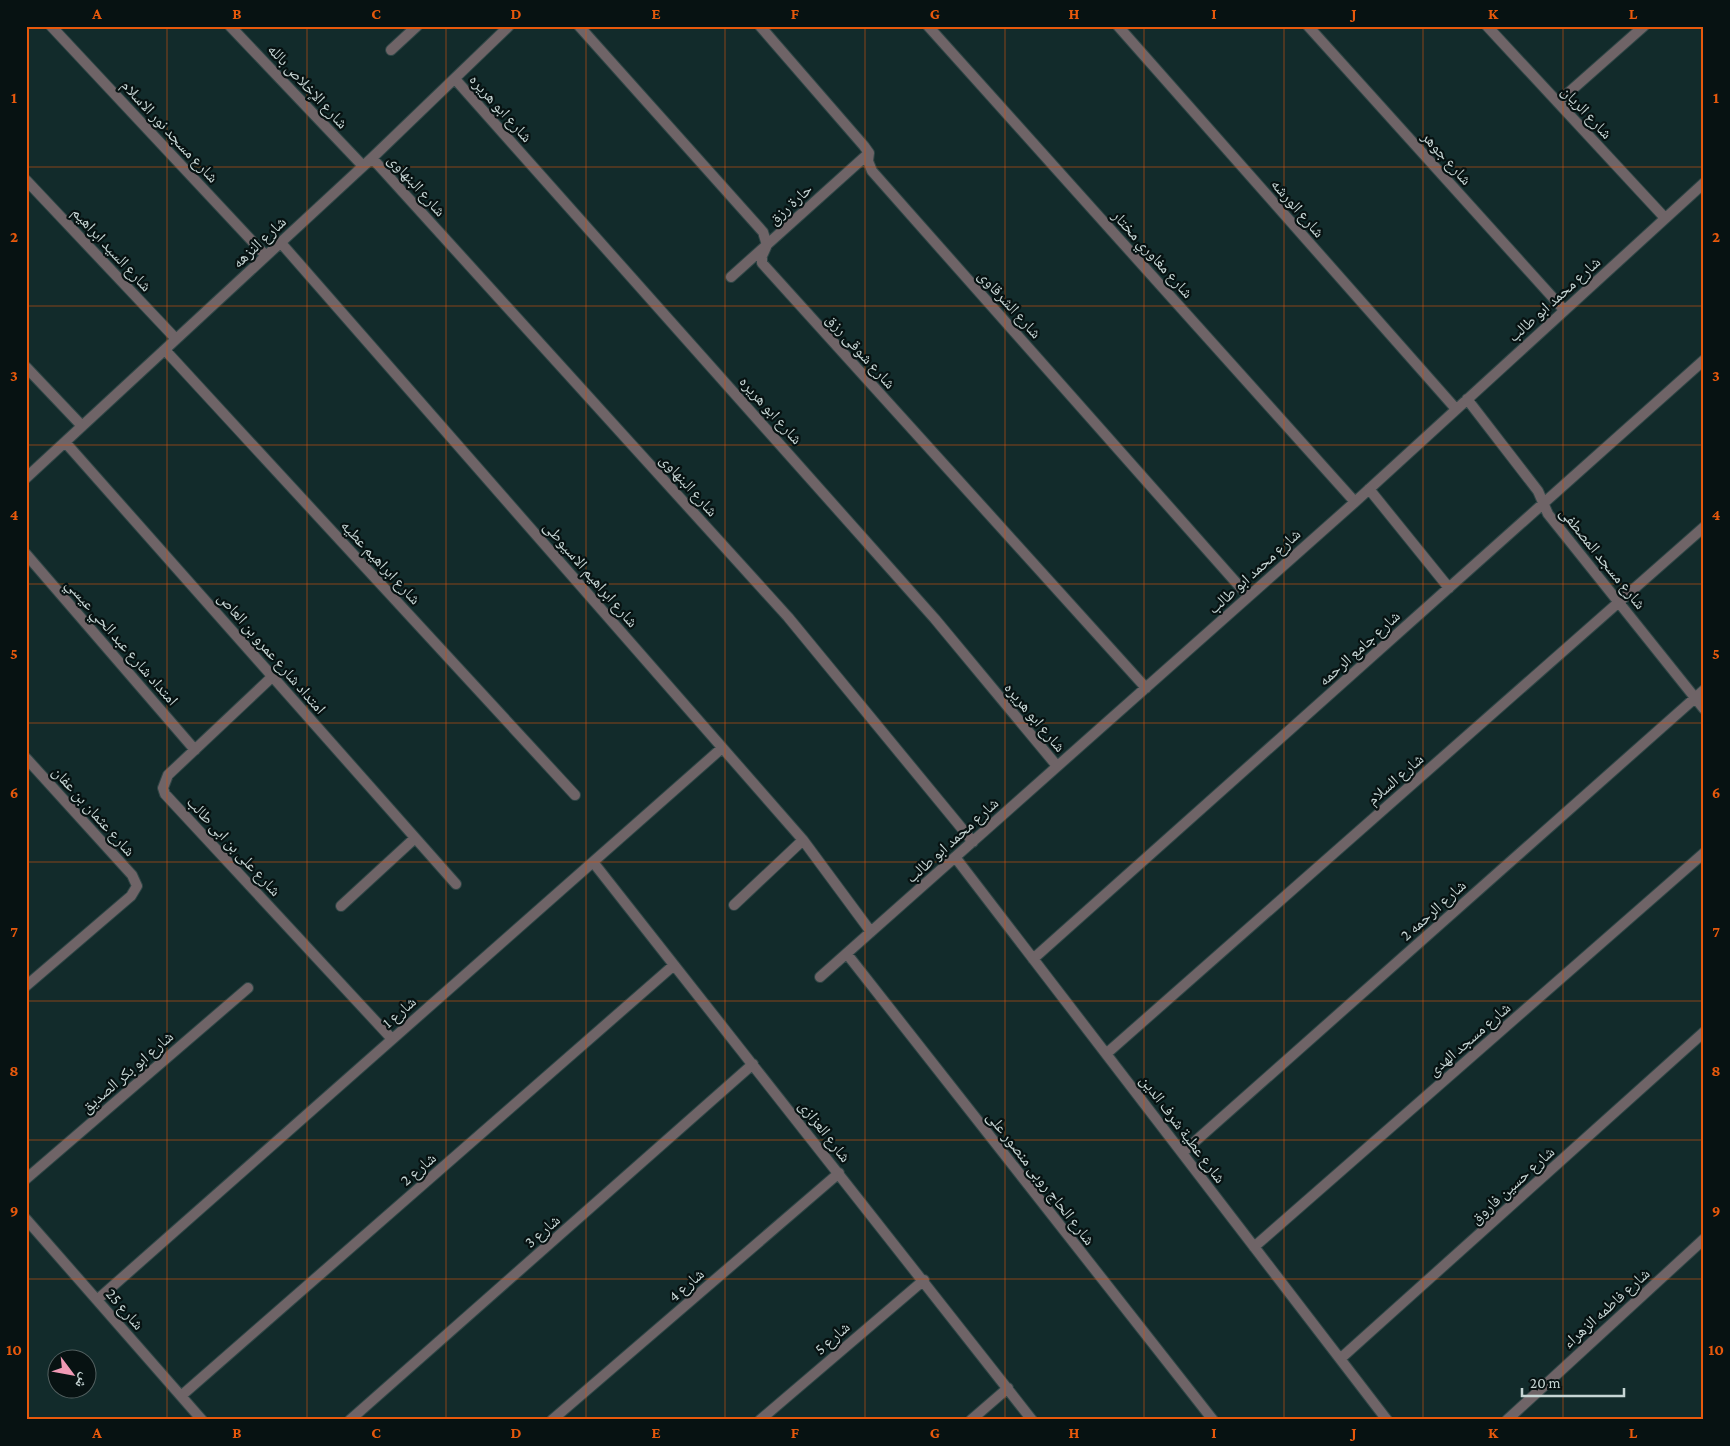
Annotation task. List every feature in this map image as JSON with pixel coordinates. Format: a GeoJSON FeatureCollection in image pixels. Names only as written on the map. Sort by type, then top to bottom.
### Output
{"type":"FeatureCollection","features":[{"type":"Feature","properties":{"kind":"street","name":"شارع مسجد نور الاسلام"},"geometry":{"type":"LineString","coordinates":[[51,26],[266,256]]}},
{"type":"Feature","properties":{"kind":"street","name":"شارع الإخلاص بالله"},"geometry":{"type":"LineString","coordinates":[[230,26],[363,166]]}},
{"type":"Feature","properties":{"kind":"street","name":"شارع النزهه"},"geometry":{"type":"LineString","coordinates":[[26,478],[372,158],[509,26]]}},
{"type":"Feature","properties":{"kind":"street"},"geometry":{"type":"LineString","coordinates":[[579,26],[763,232],[767,244]]}},
{"type":"Feature","properties":{"kind":"street","name":"شارع الشرقاوى"},"geometry":{"type":"LineString","coordinates":[[760,26],[869,153],[868,161],[872,170],[1248,596]]}},
{"type":"Feature","properties":{"kind":"street","name":"شارع مغاوري مختار"},"geometry":{"type":"LineString","coordinates":[[928,26],[1355,502]]}},
{"type":"Feature","properties":{"kind":"street","name":"شارع الورشه"},"geometry":{"type":"LineString","coordinates":[[1118,26],[1456,409]]}},
{"type":"Feature","properties":{"kind":"street","name":"شارع جوهر"},"geometry":{"type":"LineString","coordinates":[[1308,26],[1564,310]]}},
{"type":"Feature","properties":{"kind":"street","name":"شارع الريان"},"geometry":{"type":"LineString","coordinates":[[1487,26],[1665,218]]}},
{"type":"Feature","properties":{"kind":"street"},"geometry":{"type":"LineString","coordinates":[[1558,102],[1644,26]]}},
{"type":"Feature","properties":{"kind":"street"},"geometry":{"type":"LineString","coordinates":[[391,50],[414,27]]}},
{"type":"Feature","properties":{"kind":"street","name":"شارع ابو هريره"},"geometry":{"type":"LineString","coordinates":[[455,80],[928,612],[1057,766]]}},
{"type":"Feature","properties":{"kind":"street","name":"حارة رزق"},"geometry":{"type":"LineString","coordinates":[[730,277],[869,153]]}},
{"type":"Feature","properties":{"kind":"street","name":"شارع البنهاوى"},"geometry":{"type":"LineString","coordinates":[[372,158],[788,617],[973,842]]}},
{"type":"Feature","properties":{"kind":"street","name":"شارع السيد ابراهيم"},"geometry":{"type":"LineString","coordinates":[[26,180],[176,339]]}},
{"type":"Feature","properties":{"kind":"street","name":"شارع محمد ابو طالب"},"geometry":{"type":"LineString","coordinates":[[820,977],[1355,502],[1704,183]]}},
{"type":"Feature","properties":{"kind":"street","name":"شارع ابراهيم الاسيوطى"},"geometry":{"type":"LineString","coordinates":[[281,243],[803,840],[871,932]]}},
{"type":"Feature","properties":{"kind":"street","name":"شارع شوقى رزق"},"geometry":{"type":"LineString","coordinates":[[767,244],[762,256],[762,263],[1146,688]]}},
{"type":"Feature","properties":{"kind":"street","name":"شارع ابراهيم عطيه"},"geometry":{"type":"LineString","coordinates":[[165,350],[575,795]]}},
{"type":"Feature","properties":{"kind":"street","name":"شارع جامع الرحمه"},"geometry":{"type":"LineString","coordinates":[[1033,959],[1449,588],[1542,502],[1704,360]]}},
{"type":"Feature","properties":{"kind":"street"},"geometry":{"type":"LineString","coordinates":[[26,367],[82,426]]}},
{"type":"Feature","properties":{"kind":"street","name":"شارع مسجد المصطفى"},"geometry":{"type":"LineString","coordinates":[[1467,399],[1538,490],[1548,514],[1704,709]]}},
{"type":"Feature","properties":{"kind":"street","name":"امتداد شارع عمرو بن العاص"},"geometry":{"type":"LineString","coordinates":[[66,442],[456,884]]}},
{"type":"Feature","properties":{"kind":"street"},"geometry":{"type":"LineString","coordinates":[[1369,489],[1449,588]]}},
{"type":"Feature","properties":{"kind":"street","name":"شارع السلام"},"geometry":{"type":"LineString","coordinates":[[1106,1054],[1704,527]]}},
{"type":"Feature","properties":{"kind":"street","name":"امتداد شارع عبد الحي عيسي"},"geometry":{"type":"LineString","coordinates":[[26,554],[195,750]]}},
{"type":"Feature","properties":{"kind":"street","name":"شارع على بن ابى طالب"},"geometry":{"type":"LineString","coordinates":[[273,676],[168,775],[164,788],[165,794],[392,1039]]}},
{"type":"Feature","properties":{"kind":"street","name":"شارع الرحمه 2"},"geometry":{"type":"LineString","coordinates":[[1182,1153],[1704,690]]}},
{"type":"Feature","properties":{"kind":"street","name":"شارع 1"},"geometry":{"type":"LineString","coordinates":[[97,1300],[722,748]]}},
{"type":"Feature","properties":{"kind":"street","name":"شارع عثمان بن عفان"},"geometry":{"type":"LineString","coordinates":[[26,758],[132,875],[137,886],[131,896],[26,986]]}},
{"type":"Feature","properties":{"kind":"street"},"geometry":{"type":"LineString","coordinates":[[341,906],[415,838]]}},
{"type":"Feature","properties":{"kind":"street"},"geometry":{"type":"LineString","coordinates":[[734,905],[803,840]]}},
{"type":"Feature","properties":{"kind":"street","name":"شارع مسجد الهدى"},"geometry":{"type":"LineString","coordinates":[[1254,1247],[1704,852]]}},
{"type":"Feature","properties":{"kind":"street","name":"شارع عطية شرف الدين"},"geometry":{"type":"LineString","coordinates":[[955,857],[1387,1420]]}},
{"type":"Feature","properties":{"kind":"street","name":"شارع العزازى"},"geometry":{"type":"LineString","coordinates":[[592,862],[924,1280],[1032,1420]]}},
{"type":"Feature","properties":{"kind":"street","name":"شارع الحاج روبى منصور على"},"geometry":{"type":"LineString","coordinates":[[847,954],[1212,1420]]}},
{"type":"Feature","properties":{"kind":"street","name":"شارع 2"},"geometry":{"type":"LineString","coordinates":[[181,1396],[674,965]]}},
{"type":"Feature","properties":{"kind":"street","name":"شارع ابو بكر الصديق"},"geometry":{"type":"LineString","coordinates":[[26,1179],[248,988]]}},
{"type":"Feature","properties":{"kind":"street","name":"شارع حسين فاروق"},"geometry":{"type":"LineString","coordinates":[[1340,1359],[1704,1032]]}},
{"type":"Feature","properties":{"kind":"street","name":"شارع 3"},"geometry":{"type":"LineString","coordinates":[[350,1420],[753,1064]]}},
{"type":"Feature","properties":{"kind":"street","name":"شارع 4"},"geometry":{"type":"LineString","coordinates":[[552,1420],[839,1173]]}},
{"type":"Feature","properties":{"kind":"street","name":"شارع 25"},"geometry":{"type":"LineString","coordinates":[[26,1219],[202,1420]]}},
{"type":"Feature","properties":{"kind":"street","name":"شارع فاطمه الزهراء"},"geometry":{"type":"LineString","coordinates":[[1506,1420],[1704,1239]]}},
{"type":"Feature","properties":{"kind":"street","name":"شارع 5"},"geometry":{"type":"LineString","coordinates":[[760,1420],[924,1280]]}},
{"type":"Feature","properties":{"kind":"street"},"geometry":{"type":"LineString","coordinates":[[971,1420],[1008,1388]]}}]}
